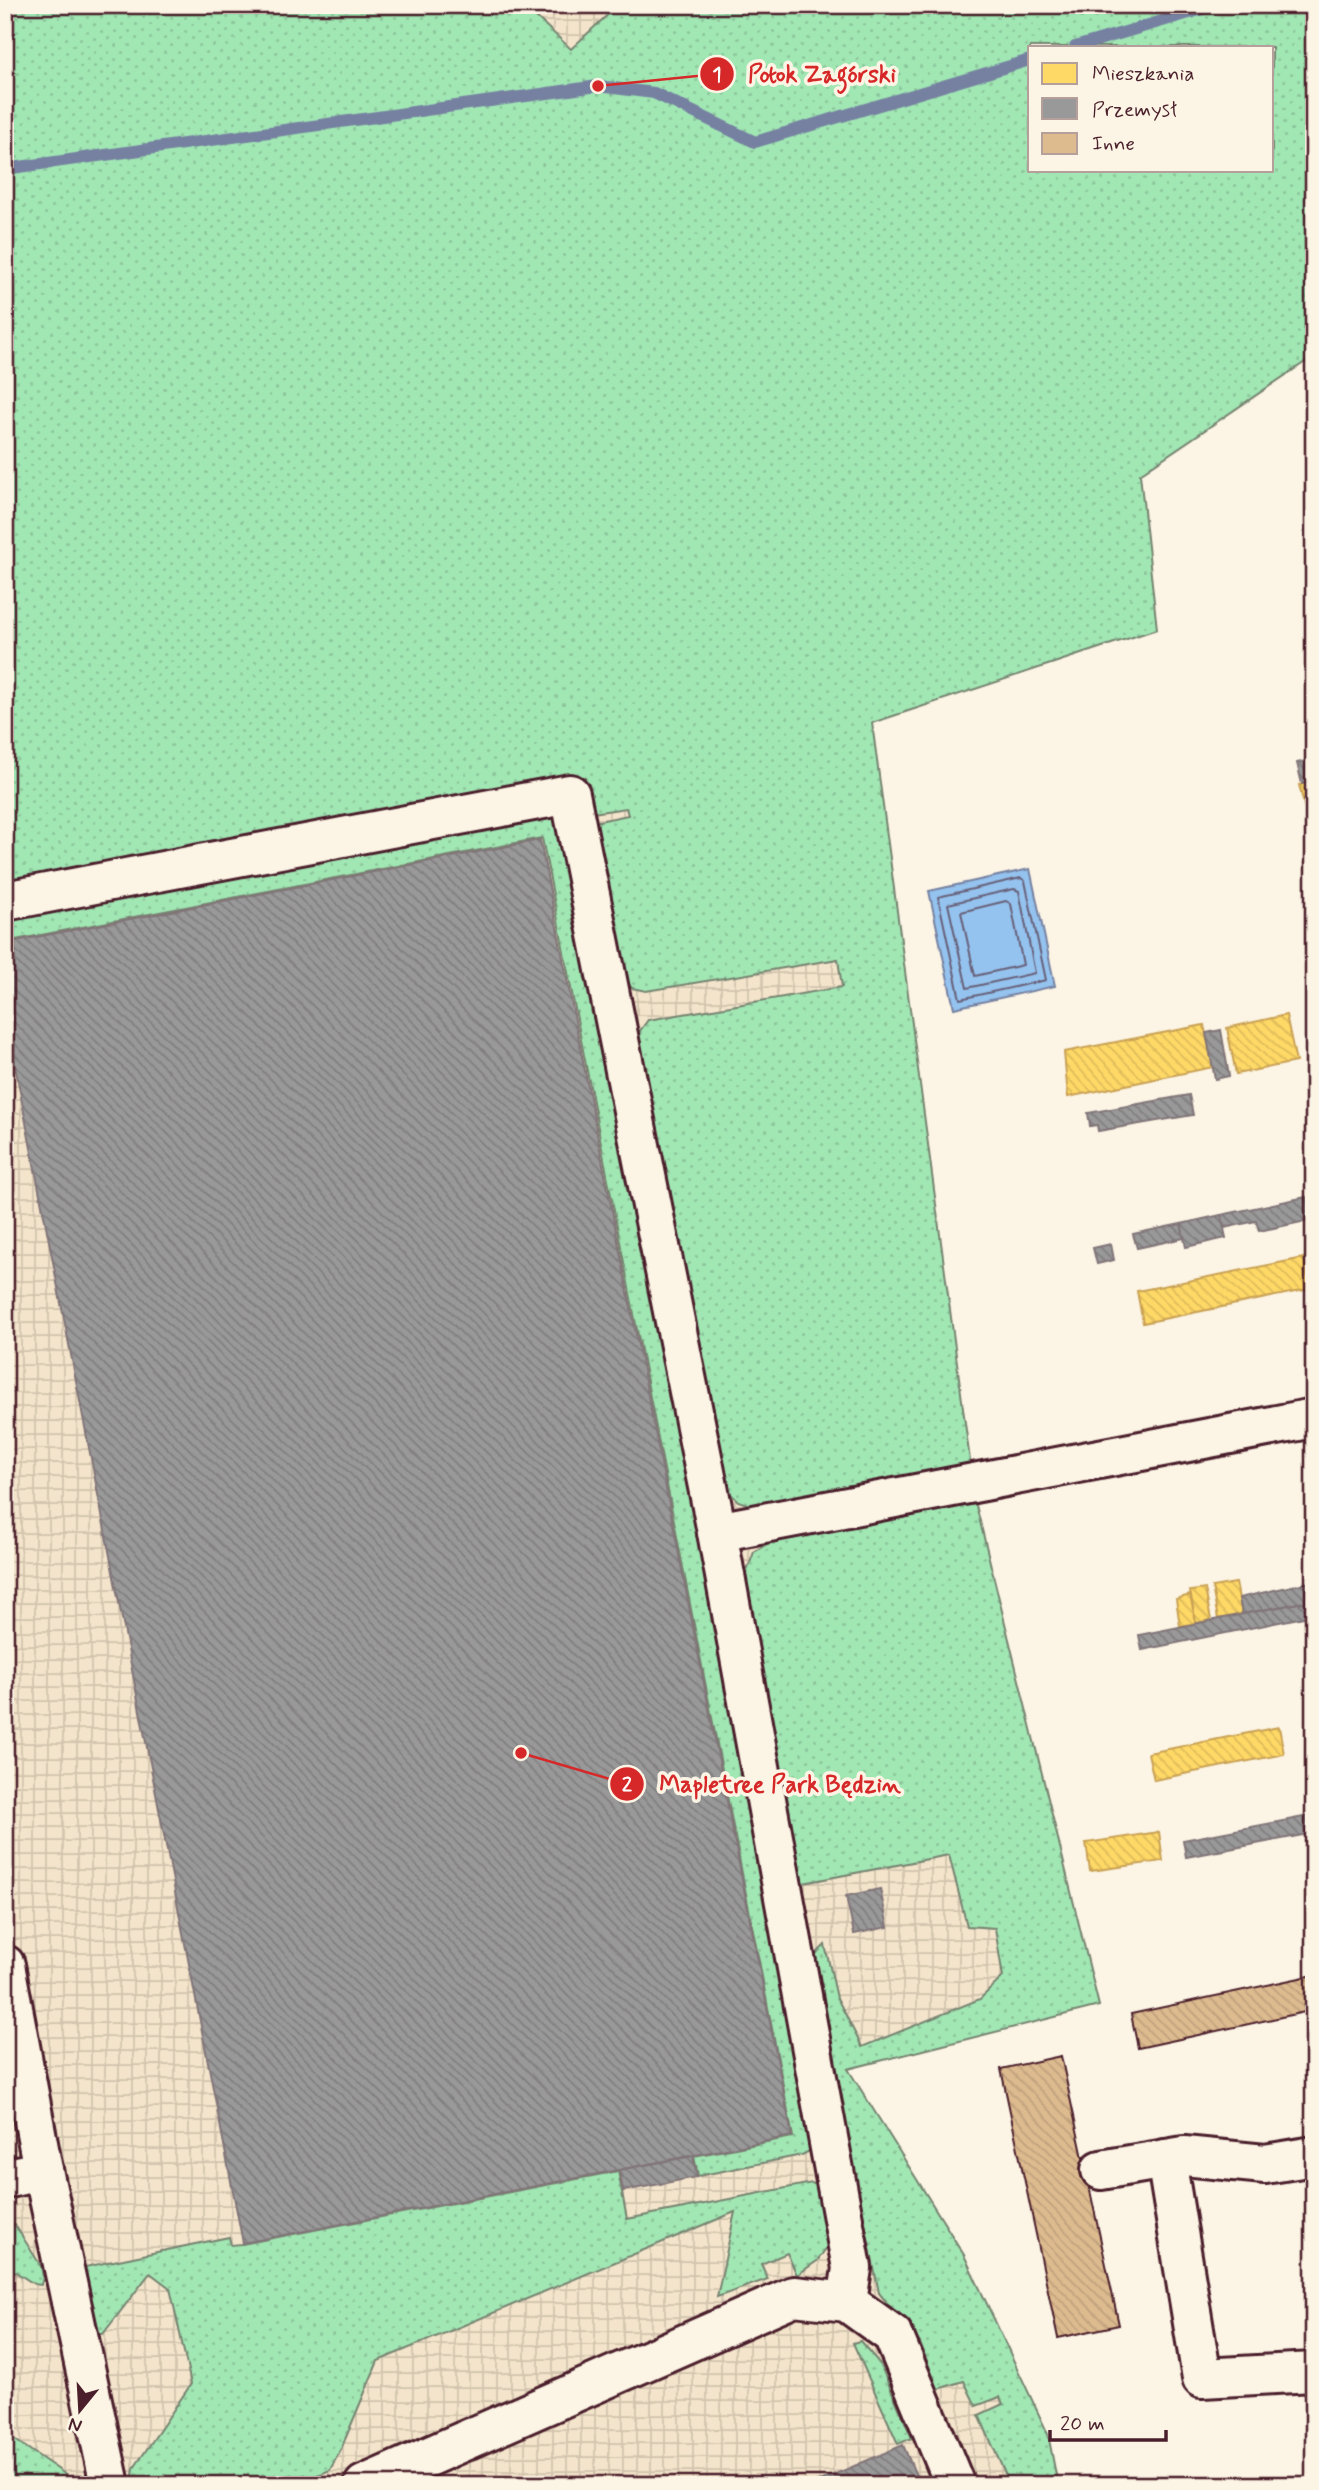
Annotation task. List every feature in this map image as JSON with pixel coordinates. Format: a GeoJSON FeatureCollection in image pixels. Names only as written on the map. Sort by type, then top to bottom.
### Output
{"type":"FeatureCollection","features":[{"type":"Feature","properties":{"kind":"lane"},"geometry":{"type":"LineString","coordinates":[[5,901],[570,794],[717,1532],[852,2268],[847,2302]]}},
{"type":"Feature","properties":{"kind":"lane"},"geometry":{"type":"LineString","coordinates":[[717,1532],[1314,1418]]}},
{"type":"Feature","properties":{"kind":"lane"},"geometry":{"type":"LineString","coordinates":[[5,1965],[43,2170],[110,2485]]}},
{"type":"Feature","properties":{"kind":"lane"},"geometry":{"type":"LineString","coordinates":[[1101,2170],[1184,2156],[1265,2164],[1314,2156]]}},
{"type":"Feature","properties":{"kind":"lane"},"geometry":{"type":"LineString","coordinates":[[1166,2159],[1202,2378],[1314,2372]]}},
{"type":"Feature","properties":{"kind":"lane"},"geometry":{"type":"LineString","coordinates":[[5,2179],[43,2170]]}},
{"type":"Feature","properties":{"kind":"lane"},"geometry":{"type":"LineString","coordinates":[[364,2485],[794,2297],[847,2302],[893,2335],[955,2485]]}},
{"type":"Feature","properties":{"kind":"shaded area"},"geometry":{"type":"Polygon","coordinates":[[[522,5],[618,5],[571,49],[522,5]]]}},
{"type":"Feature","properties":{"kind":"shaded area"},"geometry":{"type":"Polygon","coordinates":[[[872,723],[975,1501],[1099,2006],[848,2069],[964,2255],[1048,2434],[1058,2485],[5,2485],[5,886],[872,723]]]}},
{"type":"Feature","properties":{"kind":"green space"},"geometry":{"type":"Polygon","coordinates":[[[5,5],[523,5],[571,49],[618,5],[1314,5],[1314,356],[1140,474],[1157,629],[872,723],[971,1468],[756,1507],[738,1501],[723,1486],[634,1039],[648,1020],[842,987],[838,959],[646,991],[632,988],[624,978],[594,822],[628,815],[626,808],[592,813],[585,777],[5,886],[5,5]]]}},
{"type":"Feature","properties":{"kind":"green space"},"geometry":{"type":"Polygon","coordinates":[[[545,812],[557,818],[817,2123],[813,2149],[802,2155],[698,2176],[694,2156],[793,2137],[542,838],[5,942],[5,915],[545,812]]]}},
{"type":"Feature","properties":{"kind":"green space"},"geometry":{"type":"Polygon","coordinates":[[[975,1501],[1099,2006],[848,2069],[964,2255],[1048,2434],[1058,2485],[1010,2485],[979,2415],[1003,2404],[1000,2397],[976,2406],[964,2381],[938,2389],[920,2343],[879,2293],[812,1958],[825,1945],[837,1998],[862,2047],[980,1999],[1003,1977],[995,1928],[967,1926],[949,1855],[798,1884],[741,1588],[754,1552],[777,1538],[975,1501]]]}},
{"type":"Feature","properties":{"kind":"green space"},"geometry":{"type":"Polygon","coordinates":[[[618,2171],[627,2219],[812,2183],[827,2191],[832,2240],[817,2261],[797,2275],[787,2253],[761,2264],[768,2279],[717,2297],[735,2212],[378,2361],[330,2470],[295,2485],[132,2485],[134,2468],[191,2384],[170,2288],[150,2273],[103,2334],[97,2333],[85,2267],[229,2237],[231,2245],[242,2244],[618,2171]]]}},
{"type":"Feature","properties":{"kind":"green space"},"geometry":{"type":"Polygon","coordinates":[[[5,2222],[15,2225],[41,2266],[41,2285],[34,2284],[5,2265],[5,2222]]]}},
{"type":"Feature","properties":{"kind":"green space"},"geometry":{"type":"Polygon","coordinates":[[[860,2341],[880,2364],[912,2438],[898,2444],[853,2343],[860,2341]]]}},
{"type":"Feature","properties":{"kind":"green space"},"geometry":{"type":"Polygon","coordinates":[[[5,2433],[75,2481],[78,2485],[5,2485],[5,2433]]]}},
{"type":"Feature","properties":{"kind":"water"},"geometry":{"type":"Polygon","coordinates":[[[1030,869],[1055,986],[954,1008],[929,891],[1030,869]]]}},
{"type":"Feature","properties":{"kind":"building: Mieszkania"},"geometry":{"type":"Polygon","coordinates":[[[1314,781],[1314,845],[1299,785],[1314,781]]]}},
{"type":"Feature","properties":{"kind":"building: Mieszkania"},"geometry":{"type":"Polygon","coordinates":[[[1286,1015],[1296,1062],[1236,1074],[1227,1028],[1286,1015]]]}},
{"type":"Feature","properties":{"kind":"building: Mieszkania"},"geometry":{"type":"Polygon","coordinates":[[[1204,1025],[1213,1067],[1068,1097],[1064,1052],[1204,1025]]]}},
{"type":"Feature","properties":{"kind":"building: Mieszkania"},"geometry":{"type":"Polygon","coordinates":[[[1304,1258],[1310,1289],[1143,1323],[1137,1291],[1304,1258]]]}},
{"type":"Feature","properties":{"kind":"building: Mieszkania"},"geometry":{"type":"Polygon","coordinates":[[[1236,1583],[1242,1614],[1218,1619],[1212,1587],[1236,1583]]]}},
{"type":"Feature","properties":{"kind":"building: Mieszkania"},"geometry":{"type":"Polygon","coordinates":[[[1205,1589],[1211,1620],[1196,1623],[1190,1591],[1205,1589]]]}},
{"type":"Feature","properties":{"kind":"building: Mieszkania"},"geometry":{"type":"Polygon","coordinates":[[[1190,1595],[1196,1623],[1180,1626],[1176,1599],[1190,1595]]]}},
{"type":"Feature","properties":{"kind":"building: Mieszkania"},"geometry":{"type":"Polygon","coordinates":[[[1279,1727],[1284,1754],[1154,1780],[1148,1753],[1279,1727]]]}},
{"type":"Feature","properties":{"kind":"building: Mieszkania"},"geometry":{"type":"Polygon","coordinates":[[[1159,1832],[1163,1861],[1090,1871],[1086,1843],[1159,1832]]]}},
{"type":"Feature","properties":{"kind":"building: Przemysł"},"geometry":{"type":"Polygon","coordinates":[[[1314,759],[1314,781],[1302,784],[1297,763],[1314,759]]]}},
{"type":"Feature","properties":{"kind":"building: Przemysł"},"geometry":{"type":"Polygon","coordinates":[[[540,840],[792,2136],[243,2243],[5,1014],[5,943],[540,840]]]}},
{"type":"Feature","properties":{"kind":"building: Przemysł"},"geometry":{"type":"Polygon","coordinates":[[[1221,1030],[1229,1076],[1215,1079],[1206,1033],[1221,1030]]]}},
{"type":"Feature","properties":{"kind":"building: Przemysł"},"geometry":{"type":"Polygon","coordinates":[[[1189,1095],[1193,1115],[1098,1131],[1097,1125],[1090,1126],[1088,1113],[1189,1095]]]}},
{"type":"Feature","properties":{"kind":"building: Przemysł"},"geometry":{"type":"Polygon","coordinates":[[[1306,1197],[1311,1220],[1259,1231],[1256,1221],[1224,1228],[1221,1215],[1306,1197]]]}},
{"type":"Feature","properties":{"kind":"building: Przemysł"},"geometry":{"type":"Polygon","coordinates":[[[1221,1215],[1226,1238],[1186,1247],[1181,1224],[1221,1215]]]}},
{"type":"Feature","properties":{"kind":"building: Przemysł"},"geometry":{"type":"Polygon","coordinates":[[[1181,1224],[1184,1238],[1137,1248],[1133,1234],[1181,1224]]]}},
{"type":"Feature","properties":{"kind":"building: Przemysł"},"geometry":{"type":"Polygon","coordinates":[[[1111,1244],[1114,1260],[1097,1264],[1093,1248],[1111,1244]]]}},
{"type":"Feature","properties":{"kind":"building: Przemysł"},"geometry":{"type":"Polygon","coordinates":[[[1314,1581],[1314,1600],[1242,1614],[1239,1598],[1314,1581]]]}},
{"type":"Feature","properties":{"kind":"building: Przemysł"},"geometry":{"type":"Polygon","coordinates":[[[1314,1600],[1314,1615],[1142,1650],[1139,1635],[1314,1600]]]}},
{"type":"Feature","properties":{"kind":"building: Przemysł"},"geometry":{"type":"Polygon","coordinates":[[[1314,1815],[1314,1833],[1186,1857],[1183,1840],[1314,1815]]]}},
{"type":"Feature","properties":{"kind":"building: Przemysł"},"geometry":{"type":"Polygon","coordinates":[[[880,1889],[888,1927],[854,1934],[846,1896],[880,1889]]]}},
{"type":"Feature","properties":{"kind":"building: Przemysł"},"geometry":{"type":"Polygon","coordinates":[[[693,2156],[697,2177],[623,2191],[619,2170],[693,2156]]]}},
{"type":"Feature","properties":{"kind":"building: Przemysł"},"geometry":{"type":"Polygon","coordinates":[[[903,2445],[920,2485],[810,2485],[903,2445]]]}},
{"type":"Feature","properties":{"kind":"building: Inne"},"geometry":{"type":"Polygon","coordinates":[[[1314,1975],[1314,2010],[1138,2048],[1131,2014],[1314,1975]]]}},
{"type":"Feature","properties":{"kind":"building: Inne"},"geometry":{"type":"Polygon","coordinates":[[[1061,2056],[1119,2325],[1058,2338],[1001,2069],[1061,2056]]]}},
{"type":"Feature","properties":{"kind":"waterway"},"geometry":{"type":"LineString","coordinates":[[1078,46],[1216,5]]}},
{"type":"Feature","properties":{"kind":"waterway"},"geometry":{"type":"LineString","coordinates":[[5,169],[598,86],[654,93],[755,142],[1028,61]]}},
{"type":"Feature","properties":{"kind":"place","name":"Potok Zagórski"},"geometry":{"type":"Point","coordinates":[598,86]}},
{"type":"Feature","properties":{"kind":"place","name":"Mapletree Park Będzin"},"geometry":{"type":"Point","coordinates":[521,1753]}}]}
